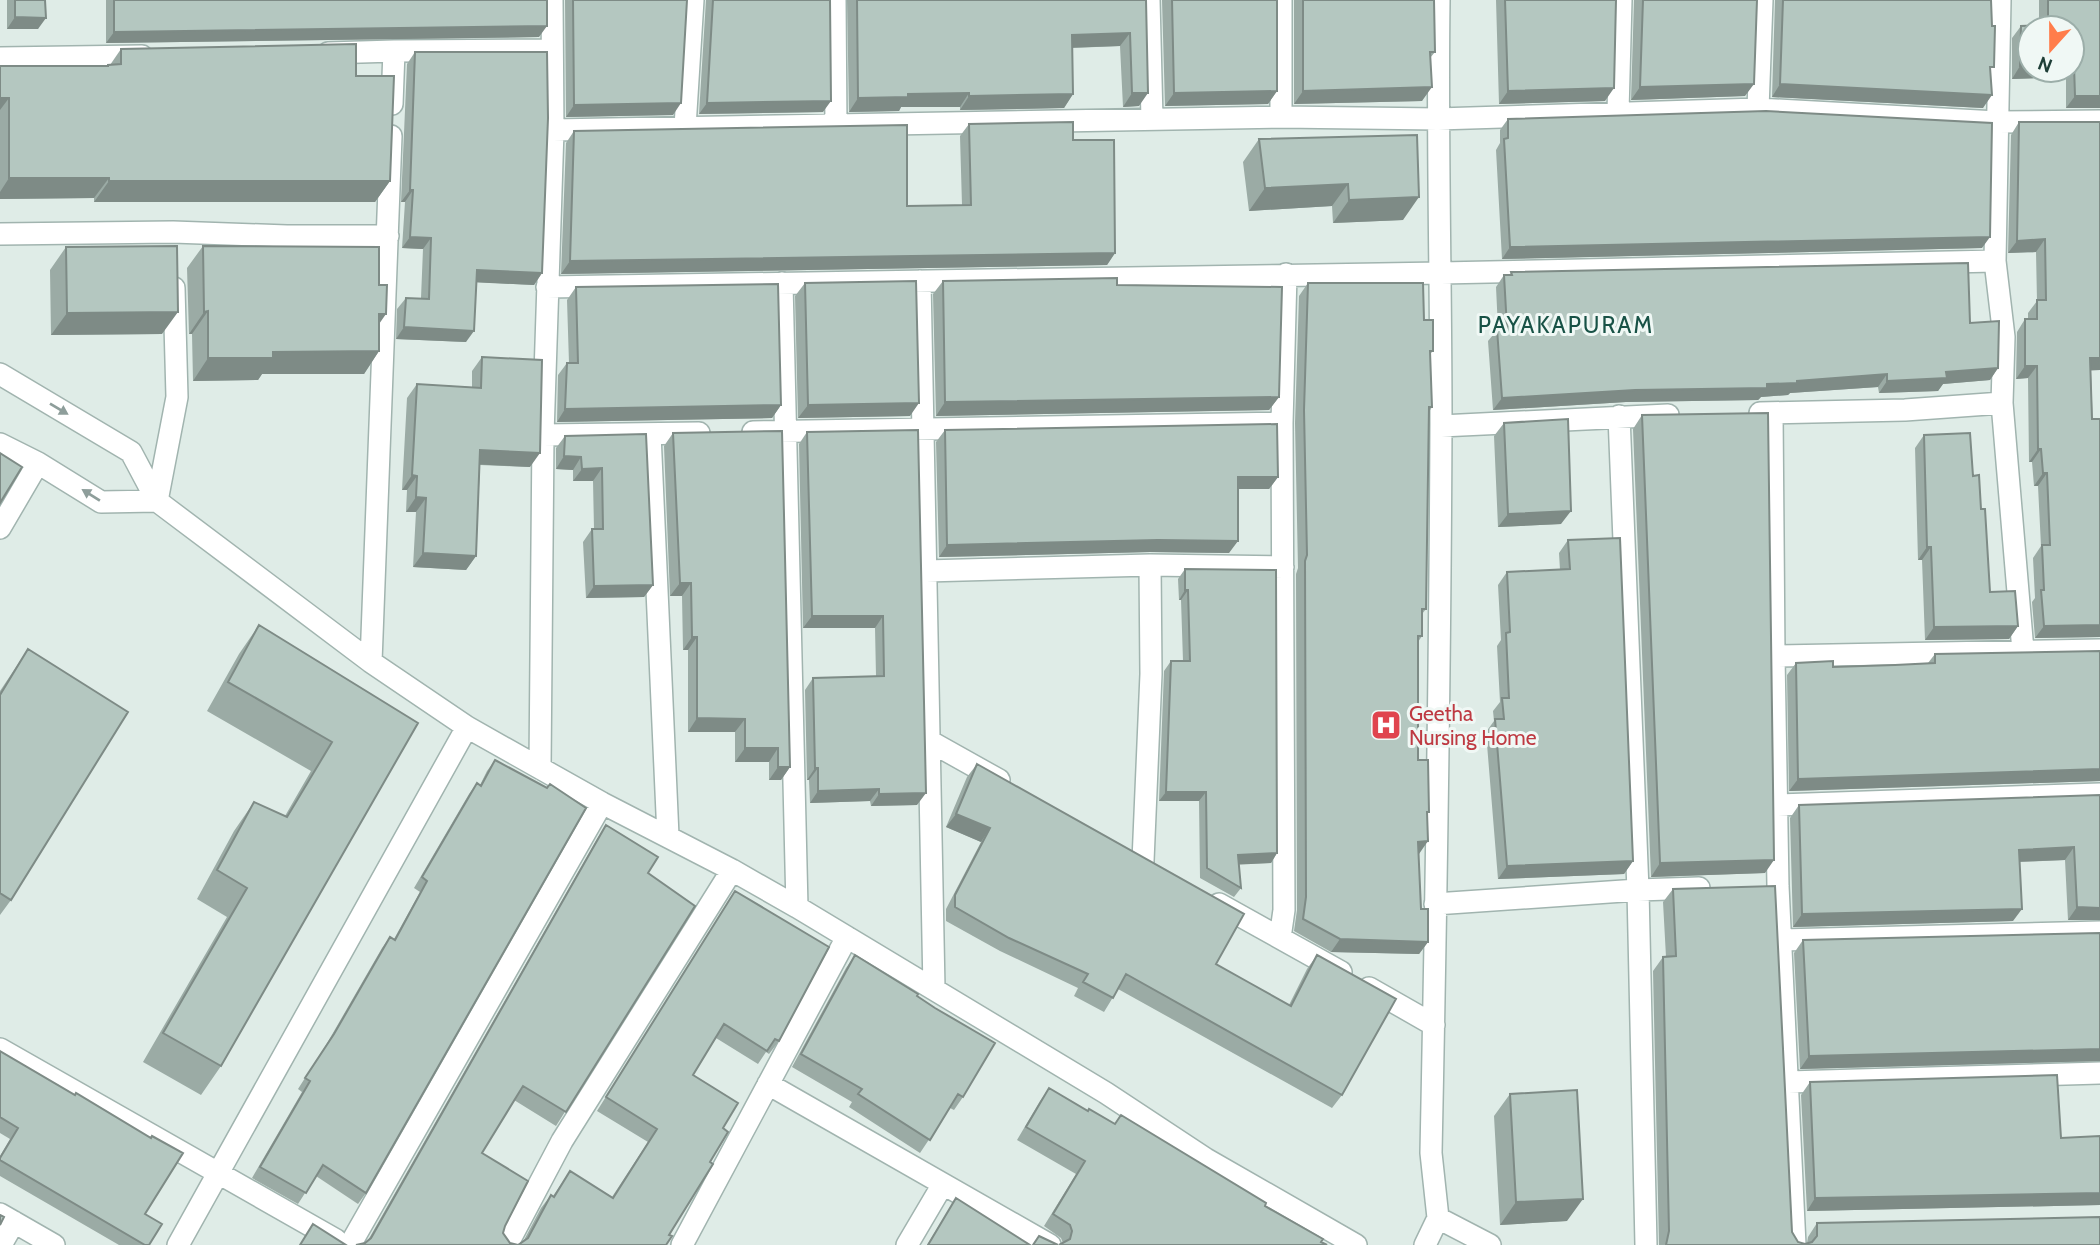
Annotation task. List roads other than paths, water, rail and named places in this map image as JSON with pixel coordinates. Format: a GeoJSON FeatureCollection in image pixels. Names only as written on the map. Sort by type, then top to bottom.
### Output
{"type":"FeatureCollection","features":[{"type":"Feature","properties":{"kind":"street"},"geometry":{"type":"LineString","coordinates":[[540,768],[543,435],[553,130],[552,0]]}},
{"type":"Feature","properties":{"kind":"street"},"geometry":{"type":"LineString","coordinates":[[685,127],[692,0]]}},
{"type":"Feature","properties":{"kind":"street"},"geometry":{"type":"LineString","coordinates":[[835,0],[836,125]]}},
{"type":"Feature","properties":{"kind":"street"},"geometry":{"type":"LineString","coordinates":[[1149,0],[1152,119]]}},
{"type":"Feature","properties":{"kind":"street"},"geometry":{"type":"LineString","coordinates":[[1281,0],[1281,117]]}},
{"type":"Feature","properties":{"kind":"street"},"geometry":{"type":"LineString","coordinates":[[1425,1245],[1438,1218],[1431,1153],[1441,426],[1439,0]]}},
{"type":"Feature","properties":{"kind":"street"},"geometry":{"type":"LineString","coordinates":[[1618,112],[1621,0]]}},
{"type":"Feature","properties":{"kind":"street"},"geometry":{"type":"LineString","coordinates":[[1758,109],[1762,0]]}},
{"type":"Feature","properties":{"kind":"street"},"geometry":{"type":"LineString","coordinates":[[2000,0],[1995,261],[2004,337],[2002,403],[2023,651]]}},
{"type":"Feature","properties":{"kind":"street"},"geometry":{"type":"LineString","coordinates":[[313,53],[552,50]]}},
{"type":"Feature","properties":{"kind":"street"},"geometry":{"type":"LineString","coordinates":[[371,662],[394,51]]}},
{"type":"Feature","properties":{"kind":"street"},"geometry":{"type":"LineString","coordinates":[[0,58],[163,56]]}},
{"type":"Feature","properties":{"kind":"street"},"geometry":{"type":"LineString","coordinates":[[553,130],[1281,117],[1438,119],[1758,109],[1997,121],[2100,121]]}},
{"type":"Feature","properties":{"kind":"street"},"geometry":{"type":"LineString","coordinates":[[0,234],[173,239],[388,236]]}},
{"type":"Feature","properties":{"kind":"street"},"geometry":{"type":"LineString","coordinates":[[547,287],[1995,261]]}},
{"type":"Feature","properties":{"kind":"street"},"geometry":{"type":"LineString","coordinates":[[157,501],[177,397],[174,273]]}},
{"type":"Feature","properties":{"kind":"street"},"geometry":{"type":"LineString","coordinates":[[1280,938],[1284,910],[1283,423],[1286,274]]}},
{"type":"Feature","properties":{"kind":"street"},"geometry":{"type":"LineString","coordinates":[[920,281],[934,989]]}},
{"type":"Feature","properties":{"kind":"street"},"geometry":{"type":"LineString","coordinates":[[782,283],[797,907]]}},
{"type":"Feature","properties":{"kind":"street"},"geometry":{"type":"LineString","coordinates":[[0,374],[131,452],[157,501],[371,662],[467,727],[797,907],[1105,1093],[1206,1159],[1356,1245]]}},
{"type":"Feature","properties":{"kind":"street"},"geometry":{"type":"LineString","coordinates":[[1744,414],[1905,410],[2002,403]]}},
{"type":"Feature","properties":{"kind":"street"},"geometry":{"type":"LineString","coordinates":[[1772,413],[1776,805],[1771,886],[1781,940],[1788,1082],[1800,1231]]}},
{"type":"Feature","properties":{"kind":"street"},"geometry":{"type":"LineString","coordinates":[[1441,426],[1688,415]]}},
{"type":"Feature","properties":{"kind":"street"},"geometry":{"type":"LineString","coordinates":[[1619,416],[1639,890],[1646,1245]]}},
{"type":"Feature","properties":{"kind":"street"},"geometry":{"type":"LineString","coordinates":[[543,435],[1283,423]]}},
{"type":"Feature","properties":{"kind":"street"},"geometry":{"type":"LineString","coordinates":[[650,434],[668,836]]}},
{"type":"Feature","properties":{"kind":"street"},"geometry":{"type":"LineString","coordinates":[[0,444],[38,463],[102,502],[157,501]]}},
{"type":"Feature","properties":{"kind":"street"},"geometry":{"type":"LineString","coordinates":[[0,528],[38,463]]}},
{"type":"Feature","properties":{"kind":"street"},"geometry":{"type":"LineString","coordinates":[[926,571],[1150,565],[1283,568]]}},
{"type":"Feature","properties":{"kind":"street"},"geometry":{"type":"LineString","coordinates":[[1143,861],[1151,674],[1150,565]]}},
{"type":"Feature","properties":{"kind":"street"},"geometry":{"type":"LineString","coordinates":[[1774,656],[2100,650]]}},
{"type":"Feature","properties":{"kind":"street"},"geometry":{"type":"LineString","coordinates":[[177,1245],[467,727]]}},
{"type":"Feature","properties":{"kind":"street"},"geometry":{"type":"LineString","coordinates":[[931,742],[1013,789]]}},
{"type":"Feature","properties":{"kind":"street"},"geometry":{"type":"LineString","coordinates":[[1776,805],[2100,794]]}},
{"type":"Feature","properties":{"kind":"street"},"geometry":{"type":"LineString","coordinates":[[349,1245],[602,803]]}},
{"type":"Feature","properties":{"kind":"street"},"geometry":{"type":"LineString","coordinates":[[1119,848],[1166,874]]}},
{"type":"Feature","properties":{"kind":"street"},"geometry":{"type":"LineString","coordinates":[[507,1245],[562,1141],[732,870]]}},
{"type":"Feature","properties":{"kind":"street"},"geometry":{"type":"LineString","coordinates":[[1436,904],[1639,890],[1722,888]]}},
{"type":"Feature","properties":{"kind":"street"},"geometry":{"type":"LineString","coordinates":[[1200,893],[1434,1025]]}},
{"type":"Feature","properties":{"kind":"street"},"geometry":{"type":"LineString","coordinates":[[1781,940],[2100,932]]}},
{"type":"Feature","properties":{"kind":"street"},"geometry":{"type":"LineString","coordinates":[[682,1245],[847,937]]}},
{"type":"Feature","properties":{"kind":"street"},"geometry":{"type":"LineString","coordinates":[[0,1049],[344,1245]]}},
{"type":"Feature","properties":{"kind":"street"},"geometry":{"type":"LineString","coordinates":[[1788,1082],[2100,1073]]}},
{"type":"Feature","properties":{"kind":"street"},"geometry":{"type":"LineString","coordinates":[[768,1084],[1050,1245]]}},
{"type":"Feature","properties":{"kind":"street"},"geometry":{"type":"LineString","coordinates":[[907,1245],[943,1184]]}},
{"type":"Feature","properties":{"kind":"street"},"geometry":{"type":"LineString","coordinates":[[1,1245],[7,1218],[54,1245]]}},
{"type":"Feature","properties":{"kind":"street"},"geometry":{"type":"LineString","coordinates":[[1438,1218],[1490,1245]]}},
{"type":"Feature","properties":{"kind":"place","name":"Geetha Nursing Home"},"geometry":{"type":"Point","coordinates":[1386,725]}},
{"type":"Feature","properties":{"kind":"district","name":"PAYAKAPURAM"},"geometry":{"type":"Point","coordinates":[1566,325]}}]}
